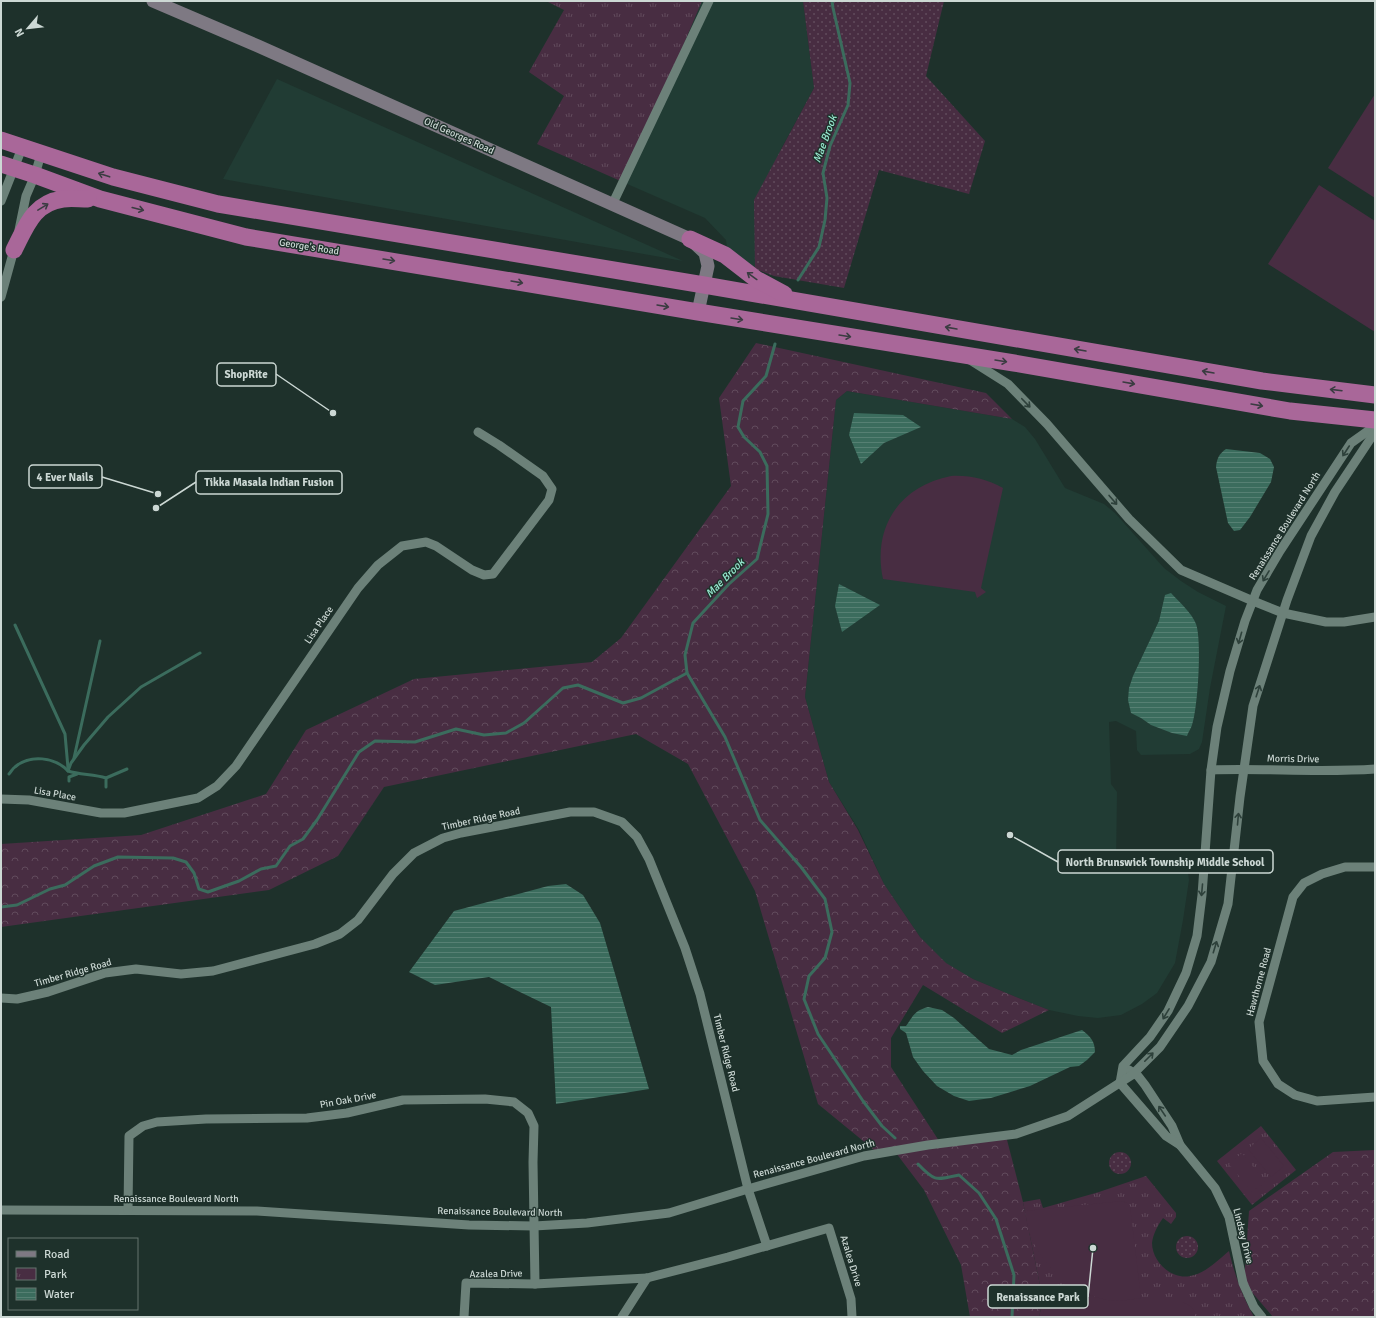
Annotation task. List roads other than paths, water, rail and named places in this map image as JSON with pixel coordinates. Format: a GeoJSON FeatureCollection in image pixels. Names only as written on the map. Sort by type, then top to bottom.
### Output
{"type":"FeatureCollection","features":[{"type":"Feature","properties":{"kind":"highway"},"geometry":{"type":"LineString","coordinates":[[1,140],[113,178],[218,204],[704,285],[1262,381],[1375,395]]}},
{"type":"Feature","properties":{"kind":"highway"},"geometry":{"type":"LineString","coordinates":[[8,166],[100,199]]}},
{"type":"Feature","properties":{"kind":"highway"},"geometry":{"type":"LineString","coordinates":[[14,250],[31,217],[41,206],[62,199],[100,199]]}},
{"type":"Feature","properties":{"kind":"highway","name":"George's Road"},"geometry":{"type":"LineString","coordinates":[[100,199],[246,237],[962,355],[1290,411],[1375,420]]}},
{"type":"Feature","properties":{"kind":"highway"},"geometry":{"type":"LineString","coordinates":[[690,239],[725,255],[756,279],[798,301]]}},
{"type":"Feature","properties":{"kind":"street","name":"Old Georges Road"},"geometry":{"type":"LineString","coordinates":[[153,1],[690,239],[705,253],[708,266],[698,312]]}},
{"type":"Feature","properties":{"kind":"street"},"geometry":{"type":"LineString","coordinates":[[612,205],[709,1]]}},
{"type":"Feature","properties":{"kind":"street"},"geometry":{"type":"LineString","coordinates":[[1,200],[8,166],[22,148]]}},
{"type":"Feature","properties":{"kind":"street"},"geometry":{"type":"LineString","coordinates":[[1,297],[14,250],[26,196],[35,175],[41,154]]}},
{"type":"Feature","properties":{"kind":"street"},"geometry":{"type":"LineString","coordinates":[[962,355],[1008,384],[1047,424],[1129,519],[1181,570],[1283,613],[1326,622],[1344,622],[1375,617]]}},
{"type":"Feature","properties":{"kind":"street","name":"Renaissance Boulevard North"},"geometry":{"type":"LineString","coordinates":[[1122,1066],[1150,1037],[1168,1011],[1186,973],[1197,936],[1202,896],[1211,770],[1217,727],[1230,672],[1245,621],[1258,590],[1280,551],[1352,443],[1375,426]]}},
{"type":"Feature","properties":{"kind":"street","name":"Lisa Place"},"geometry":{"type":"LineString","coordinates":[[1,799],[29,800],[101,813],[124,813],[198,798],[217,786],[236,766],[358,588],[378,565],[402,546],[426,542],[436,546],[472,570],[484,575],[493,574],[549,500],[552,489],[543,476],[478,432]]}},
{"type":"Feature","properties":{"kind":"street","name":"Renaissance Boulevard North"},"geometry":{"type":"LineString","coordinates":[[1,1210],[257,1211],[469,1225],[534,1226],[587,1223],[669,1213],[748,1188],[864,1156],[928,1145],[1016,1134],[1068,1116],[1134,1073],[1160,1047],[1188,1006],[1211,962],[1228,904],[1240,797],[1253,706],[1283,613],[1311,536],[1335,492],[1375,432]]}},
{"type":"Feature","properties":{"kind":"street","name":"Morris Drive"},"geometry":{"type":"LineString","coordinates":[[1211,770],[1244,769],[1348,771],[1375,769]]}},
{"type":"Feature","properties":{"kind":"street","name":"Timber Ridge Road"},"geometry":{"type":"LineString","coordinates":[[1,998],[17,999],[48,992],[105,973],[136,969],[182,974],[214,971],[315,944],[340,934],[358,920],[393,874],[414,853],[443,838],[461,833],[570,812],[594,812],[622,822],[637,836],[649,859],[685,948],[700,994],[748,1188]]}},
{"type":"Feature","properties":{"kind":"street","name":"Hawthorne Road"},"geometry":{"type":"LineString","coordinates":[[1375,866],[1345,866],[1322,874],[1304,883],[1293,897],[1259,1022],[1263,1061],[1278,1084],[1295,1095],[1317,1101],[1375,1097]]}},
{"type":"Feature","properties":{"kind":"street"},"geometry":{"type":"LineString","coordinates":[[1120,1083],[1122,1066]]}},
{"type":"Feature","properties":{"kind":"street","name":"Lindsey Drive"},"geometry":{"type":"LineString","coordinates":[[1122,1066],[1138,1076],[1145,1085],[1172,1126],[1180,1145],[1215,1188],[1229,1217],[1243,1283],[1254,1307],[1262,1317]]}},
{"type":"Feature","properties":{"kind":"street","name":"Lindsey Drive"},"geometry":{"type":"LineString","coordinates":[[1120,1083],[1166,1136],[1180,1145]]}},
{"type":"Feature","properties":{"kind":"street","name":"Pin Oak Drive"},"geometry":{"type":"LineString","coordinates":[[128,1210],[128,1144],[130,1136],[143,1126],[156,1122],[206,1119],[307,1118],[347,1113],[404,1100],[485,1099],[514,1102],[528,1113],[534,1126],[534,1226]]}},
{"type":"Feature","properties":{"kind":"street"},"geometry":{"type":"LineString","coordinates":[[748,1188],[767,1246]]}},
{"type":"Feature","properties":{"kind":"street","name":"Azalea Drive"},"geometry":{"type":"LineString","coordinates":[[534,1226],[535,1284]]}},
{"type":"Feature","properties":{"kind":"street","name":"Azalea Drive"},"geometry":{"type":"LineString","coordinates":[[464,1317],[466,1283],[535,1284],[647,1278],[829,1228],[851,1299],[852,1317]]}},
{"type":"Feature","properties":{"kind":"street"},"geometry":{"type":"LineString","coordinates":[[622,1317],[647,1278]]}},
{"type":"Feature","properties":{"kind":"water"},"geometry":{"type":"Polygon","coordinates":[[[854,413],[903,415],[921,427],[884,443],[861,464],[849,435],[854,413]]]}},
{"type":"Feature","properties":{"kind":"water"},"geometry":{"type":"Polygon","coordinates":[[[1226,449],[1260,453],[1270,459],[1274,467],[1271,482],[1250,517],[1240,530],[1234,531],[1228,523],[1216,467],[1219,456],[1226,449]]]}},
{"type":"Feature","properties":{"kind":"water"},"geometry":{"type":"Polygon","coordinates":[[[839,584],[880,605],[842,632],[835,606],[839,584]]]}},
{"type":"Feature","properties":{"kind":"water"},"geometry":{"type":"Polygon","coordinates":[[[1171,593],[1192,616],[1198,632],[1199,659],[1196,704],[1192,725],[1187,736],[1172,733],[1151,725],[1131,713],[1128,700],[1129,688],[1133,676],[1159,621],[1165,595],[1171,593]]]}},
{"type":"Feature","properties":{"kind":"water"},"geometry":{"type":"Polygon","coordinates":[[[566,884],[583,895],[600,923],[649,1089],[556,1104],[551,1007],[489,977],[435,985],[409,972],[454,911],[548,886],[566,884]]]}},
{"type":"Feature","properties":{"kind":"water"},"geometry":{"type":"Polygon","coordinates":[[[928,1007],[942,1010],[954,1018],[989,1049],[1012,1055],[1021,1050],[1082,1030],[1092,1039],[1095,1052],[1079,1066],[1070,1067],[1030,1086],[991,1098],[969,1101],[954,1096],[937,1086],[923,1071],[913,1057],[906,1033],[900,1029],[900,1026],[906,1026],[917,1012],[928,1007]]]}},
{"type":"Feature","properties":{"kind":"waterway","name":"Mae Brook"},"geometry":{"type":"LineString","coordinates":[[798,280],[819,247],[825,220],[827,198],[823,173],[830,146],[848,105],[850,83],[832,1]]}},
{"type":"Feature","properties":{"kind":"waterway"},"geometry":{"type":"LineString","coordinates":[[775,344],[766,376],[743,401],[738,427],[744,437],[760,452],[767,466],[768,514],[757,559],[729,584],[693,623],[685,655],[687,673],[725,737],[760,820],[801,867],[825,899],[832,932],[825,958],[809,976],[804,999],[818,1034],[863,1101],[882,1126],[895,1138]]}},
{"type":"Feature","properties":{"kind":"waterway"},"geometry":{"type":"LineString","coordinates":[[15,625],[65,734],[68,768]]}},
{"type":"Feature","properties":{"kind":"waterway"},"geometry":{"type":"LineString","coordinates":[[74,758],[100,641]]}},
{"type":"Feature","properties":{"kind":"waterway"},"geometry":{"type":"LineString","coordinates":[[106,787],[106,778],[68,771],[71,763],[108,717],[141,687],[200,653]]}},
{"type":"Feature","properties":{"kind":"waterway"},"geometry":{"type":"LineString","coordinates":[[1,907],[17,905],[50,889],[65,885],[94,866],[118,857],[173,858],[186,862],[194,873],[199,889],[208,892],[239,881],[261,869],[276,866],[290,846],[303,839],[317,820],[359,752],[375,741],[415,742],[456,729],[484,735],[506,733],[524,723],[563,688],[578,685],[623,703],[641,698],[687,673]]}},
{"type":"Feature","properties":{"kind":"waterway"},"geometry":{"type":"LineString","coordinates":[[9,774],[21,763],[35,759],[49,760],[63,766],[68,771]]}},
{"type":"Feature","properties":{"kind":"waterway"},"geometry":{"type":"LineString","coordinates":[[106,778],[127,769]]}},
{"type":"Feature","properties":{"kind":"waterway"},"geometry":{"type":"LineString","coordinates":[[69,781],[69,777],[77,774]]}},
{"type":"Feature","properties":{"kind":"waterway"},"geometry":{"type":"LineString","coordinates":[[918,1164],[932,1177],[945,1178],[959,1175],[979,1193],[996,1219],[1014,1275],[1012,1317]]}},
{"type":"Feature","properties":{"kind":"place","name":"ShopRite"},"geometry":{"type":"Point","coordinates":[333,413]}},
{"type":"Feature","properties":{"kind":"place","name":"4 Ever Nails"},"geometry":{"type":"Point","coordinates":[158,494]}},
{"type":"Feature","properties":{"kind":"place","name":"Tikka Masala Indian Fusion"},"geometry":{"type":"Point","coordinates":[156,508]}},
{"type":"Feature","properties":{"kind":"place","name":"North Brunswick Township Middle School"},"geometry":{"type":"Point","coordinates":[1010,835]}},
{"type":"Feature","properties":{"kind":"place","name":"Renaissance Park"},"geometry":{"type":"Point","coordinates":[1093,1248]}}]}
